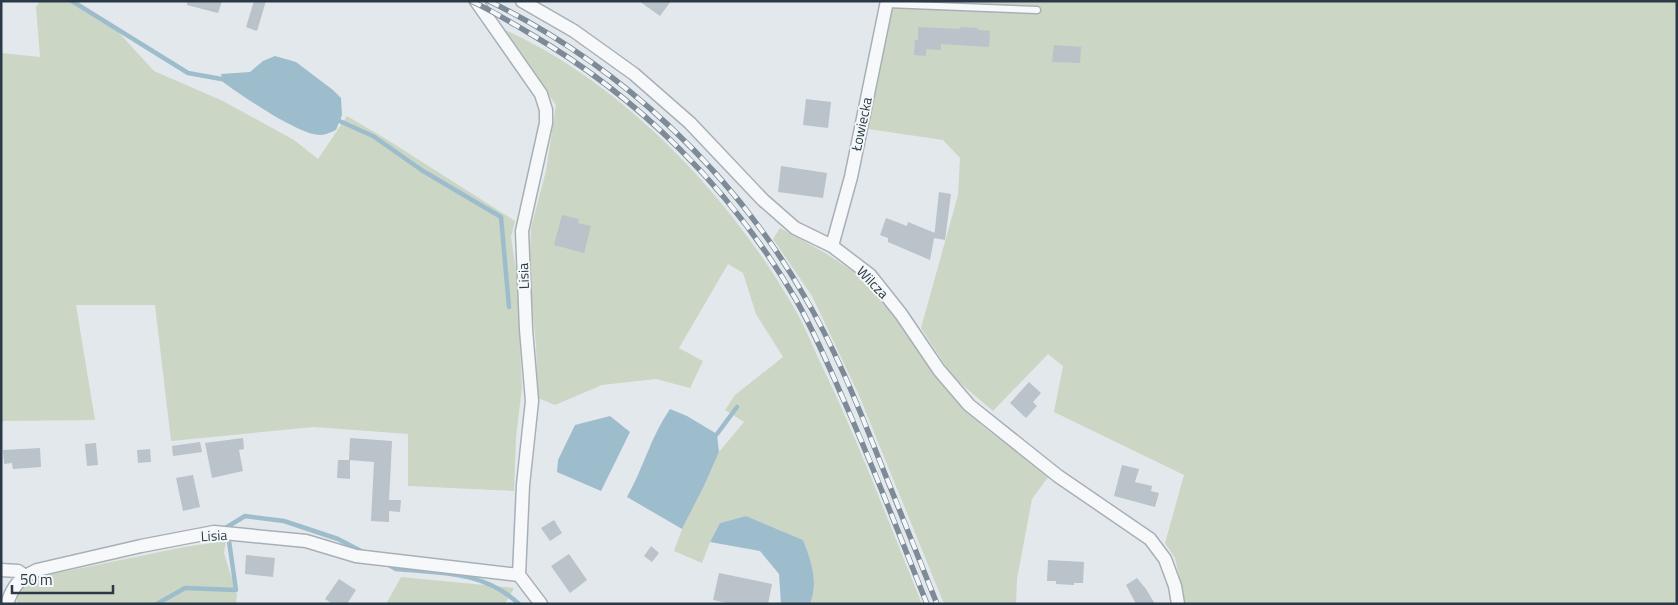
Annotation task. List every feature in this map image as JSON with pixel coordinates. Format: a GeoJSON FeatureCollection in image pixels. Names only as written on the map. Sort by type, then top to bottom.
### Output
{"type":"FeatureCollection","features":[{"type":"Feature","properties":{"kind":"street","name":"Lisia"},"geometry":{"type":"LineString","coordinates":[[25,576],[37,570],[141,546],[214,532],[306,541],[356,556],[519,574],[523,485],[532,402],[526,329],[522,231],[546,123],[546,110],[541,94],[476,1]]}},
{"type":"Feature","properties":{"kind":"street","name":"Wilcza"},"geometry":{"type":"LineString","coordinates":[[522,1],[574,31],[634,74],[690,123],[763,200],[795,228],[832,246],[870,275],[886,293],[939,370],[969,405],[1058,476],[1150,539],[1165,559],[1175,586],[1178,604]]}},
{"type":"Feature","properties":{"kind":"street","name":"Łowiecka"},"geometry":{"type":"LineString","coordinates":[[832,246],[851,176],[887,3]]}},
{"type":"Feature","properties":{"kind":"street"},"geometry":{"type":"LineString","coordinates":[[1,570],[18,571],[25,576],[11,591],[7,604]]}},
{"type":"Feature","properties":{"kind":"street"},"geometry":{"type":"LineString","coordinates":[[519,574],[541,604]]}},
{"type":"Feature","properties":{"kind":"lane"},"geometry":{"type":"LineString","coordinates":[[887,3],[1037,10]]}},
{"type":"Feature","properties":{"kind":"green space"},"geometry":{"type":"Polygon","coordinates":[[[40,1],[68,1],[111,24],[154,71],[223,101],[294,140],[318,159],[347,116],[515,221],[511,237],[517,277],[522,387],[516,438],[514,491],[408,486],[408,434],[314,427],[171,441],[155,305],[76,305],[95,420],[1,421],[1,53],[40,57],[36,7],[40,1]]]}},
{"type":"Feature","properties":{"kind":"green space"},"geometry":{"type":"Polygon","coordinates":[[[892,1],[1677,1],[1677,604],[1185,604],[1175,558],[1165,543],[1184,475],[1054,412],[1063,366],[1048,354],[993,411],[953,377],[921,328],[958,195],[960,158],[943,140],[868,129],[892,1]]]}},
{"type":"Feature","properties":{"kind":"green space"},"geometry":{"type":"Polygon","coordinates":[[[503,29],[547,52],[590,79],[630,111],[669,146],[704,184],[737,223],[767,264],[793,306],[835,393],[922,604],[810,604],[813,596],[814,579],[803,540],[746,516],[720,523],[702,563],[674,551],[682,529],[719,452],[744,422],[725,410],[735,395],[783,357],[756,314],[743,273],[728,264],[679,348],[703,361],[690,388],[656,379],[602,385],[555,405],[538,398],[536,344],[529,281],[531,228],[546,171],[556,105],[503,29]]]}},
{"type":"Feature","properties":{"kind":"green space"},"geometry":{"type":"Polygon","coordinates":[[[780,228],[827,254],[864,279],[896,315],[932,373],[964,409],[985,428],[1049,476],[1032,499],[1017,579],[1016,604],[944,604],[858,393],[812,296],[773,239],[780,228]]]}},
{"type":"Feature","properties":{"kind":"green space"},"geometry":{"type":"Polygon","coordinates":[[[226,541],[224,553],[237,595],[236,604],[17,604],[20,590],[38,577],[184,547],[226,541]]]}},
{"type":"Feature","properties":{"kind":"green space"},"geometry":{"type":"Polygon","coordinates":[[[401,577],[514,588],[505,604],[386,604],[401,577]]]}},
{"type":"Feature","properties":{"kind":"water"},"geometry":{"type":"Polygon","coordinates":[[[275,56],[296,62],[341,98],[342,115],[336,130],[321,135],[311,134],[299,129],[271,114],[223,82],[221,74],[250,72],[263,61],[275,56]]]}},
{"type":"Feature","properties":{"kind":"water"},"geometry":{"type":"Polygon","coordinates":[[[670,409],[687,416],[717,434],[719,452],[682,529],[627,497],[663,419],[670,409]]]}},
{"type":"Feature","properties":{"kind":"water"},"geometry":{"type":"Polygon","coordinates":[[[610,416],[630,432],[601,491],[557,472],[558,460],[575,425],[610,416]]]}},
{"type":"Feature","properties":{"kind":"water"},"geometry":{"type":"Polygon","coordinates":[[[746,516],[803,540],[814,579],[813,596],[810,604],[781,604],[779,574],[760,551],[710,542],[720,523],[746,516]]]}},
{"type":"Feature","properties":{"kind":"building"},"geometry":{"type":"Polygon","coordinates":[[[187,1],[222,1],[218,13],[187,5],[187,1]]]}},
{"type":"Feature","properties":{"kind":"building"},"geometry":{"type":"Polygon","coordinates":[[[254,1],[266,1],[257,31],[246,27],[254,1]]]}},
{"type":"Feature","properties":{"kind":"building"},"geometry":{"type":"Polygon","coordinates":[[[639,1],[671,1],[660,16],[639,1]]]}},
{"type":"Feature","properties":{"kind":"building"},"geometry":{"type":"Polygon","coordinates":[[[918,27],[978,28],[978,30],[990,31],[989,47],[941,44],[941,50],[926,49],[926,56],[914,55],[915,40],[918,40],[918,27]]]}},
{"type":"Feature","properties":{"kind":"building"},"geometry":{"type":"Polygon","coordinates":[[[1054,45],[1081,47],[1080,63],[1052,62],[1054,45]]]}},
{"type":"Feature","properties":{"kind":"building"},"geometry":{"type":"Polygon","coordinates":[[[806,99],[831,102],[828,128],[803,125],[806,99]]]}},
{"type":"Feature","properties":{"kind":"building"},"geometry":{"type":"Polygon","coordinates":[[[781,166],[827,173],[823,198],[778,192],[781,166]]]}},
{"type":"Feature","properties":{"kind":"building"},"geometry":{"type":"Polygon","coordinates":[[[939,192],[951,194],[945,240],[934,238],[939,192]]]}},
{"type":"Feature","properties":{"kind":"building"},"geometry":{"type":"Polygon","coordinates":[[[562,215],[579,219],[578,223],[591,226],[584,253],[554,245],[562,215]]]}},
{"type":"Feature","properties":{"kind":"building"},"geometry":{"type":"Polygon","coordinates":[[[886,218],[907,226],[908,222],[935,233],[930,260],[888,242],[888,238],[880,235],[886,218]]]}},
{"type":"Feature","properties":{"kind":"building"},"geometry":{"type":"Polygon","coordinates":[[[1029,382],[1041,393],[1033,402],[1037,406],[1026,418],[1010,403],[1029,382]]]}},
{"type":"Feature","properties":{"kind":"building"},"geometry":{"type":"Polygon","coordinates":[[[243,438],[244,449],[239,450],[243,471],[212,478],[205,443],[243,438]]]}},
{"type":"Feature","properties":{"kind":"building"},"geometry":{"type":"Polygon","coordinates":[[[350,438],[392,441],[389,500],[401,500],[400,512],[389,511],[389,522],[371,521],[374,462],[349,460],[350,438]]]}},
{"type":"Feature","properties":{"kind":"building"},"geometry":{"type":"Polygon","coordinates":[[[200,442],[202,452],[173,456],[172,446],[200,442]]]}},
{"type":"Feature","properties":{"kind":"building"},"geometry":{"type":"Polygon","coordinates":[[[96,443],[98,465],[87,466],[85,444],[96,443]]]}},
{"type":"Feature","properties":{"kind":"building"},"geometry":{"type":"Polygon","coordinates":[[[40,448],[41,467],[13,469],[12,463],[4,464],[3,450],[40,448]]]}},
{"type":"Feature","properties":{"kind":"building"},"geometry":{"type":"Polygon","coordinates":[[[150,449],[151,462],[138,463],[137,450],[150,449]]]}},
{"type":"Feature","properties":{"kind":"building"},"geometry":{"type":"Polygon","coordinates":[[[338,460],[350,460],[350,479],[337,478],[338,460]]]}},
{"type":"Feature","properties":{"kind":"building"},"geometry":{"type":"Polygon","coordinates":[[[1122,465],[1139,469],[1135,482],[1152,486],[1151,491],[1159,493],[1155,507],[1114,496],[1122,465]]]}},
{"type":"Feature","properties":{"kind":"building"},"geometry":{"type":"Polygon","coordinates":[[[193,475],[200,507],[183,511],[176,478],[193,475]]]}},
{"type":"Feature","properties":{"kind":"building"},"geometry":{"type":"Polygon","coordinates":[[[554,520],[562,533],[550,541],[541,528],[554,520]]]}},
{"type":"Feature","properties":{"kind":"building"},"geometry":{"type":"Polygon","coordinates":[[[651,546],[659,553],[652,562],[644,556],[651,546]]]}},
{"type":"Feature","properties":{"kind":"building"},"geometry":{"type":"Polygon","coordinates":[[[569,554],[587,580],[570,593],[551,566],[569,554]]]}},
{"type":"Feature","properties":{"kind":"building"},"geometry":{"type":"Polygon","coordinates":[[[246,555],[275,558],[273,577],[245,574],[246,555]]]}},
{"type":"Feature","properties":{"kind":"building"},"geometry":{"type":"Polygon","coordinates":[[[1048,560],[1084,562],[1083,583],[1074,583],[1074,585],[1056,584],[1056,581],[1047,581],[1048,560]]]}},
{"type":"Feature","properties":{"kind":"building"},"geometry":{"type":"Polygon","coordinates":[[[719,573],[772,584],[768,604],[732,604],[713,600],[719,573]]]}},
{"type":"Feature","properties":{"kind":"building"},"geometry":{"type":"Polygon","coordinates":[[[1137,578],[1155,604],[1136,604],[1126,585],[1137,578]]]}},
{"type":"Feature","properties":{"kind":"building"},"geometry":{"type":"Polygon","coordinates":[[[339,579],[356,590],[347,604],[333,604],[325,599],[339,579]]]}},
{"type":"Feature","properties":{"kind":"waterway"},"geometry":{"type":"LineString","coordinates":[[72,1],[188,73],[227,80]]}},
{"type":"Feature","properties":{"kind":"waterway"},"geometry":{"type":"LineString","coordinates":[[335,119],[373,136],[423,171],[501,217],[509,307]]}},
{"type":"Feature","properties":{"kind":"waterway"},"geometry":{"type":"LineString","coordinates":[[717,434],[737,407]]}},
{"type":"Feature","properties":{"kind":"waterway"},"geometry":{"type":"LineString","coordinates":[[157,604],[185,588],[236,590],[227,527],[245,516],[284,521],[338,539],[363,552]]}},
{"type":"Feature","properties":{"kind":"waterway"},"geometry":{"type":"LineString","coordinates":[[387,564],[396,569],[446,573],[477,579],[506,593],[519,604]]}},
{"type":"Feature","properties":{"kind":"railway"},"geometry":{"type":"LineString","coordinates":[[471,1],[529,33],[569,58],[608,86],[645,116],[679,149],[712,183],[742,220],[770,258],[795,298],[814,334],[864,446],[927,604]]}},
{"type":"Feature","properties":{"kind":"railway"},"geometry":{"type":"LineString","coordinates":[[489,1],[537,27],[583,56],[626,89],[668,125],[706,163],[742,204],[774,248],[803,294],[835,354],[937,604]]}}]}
